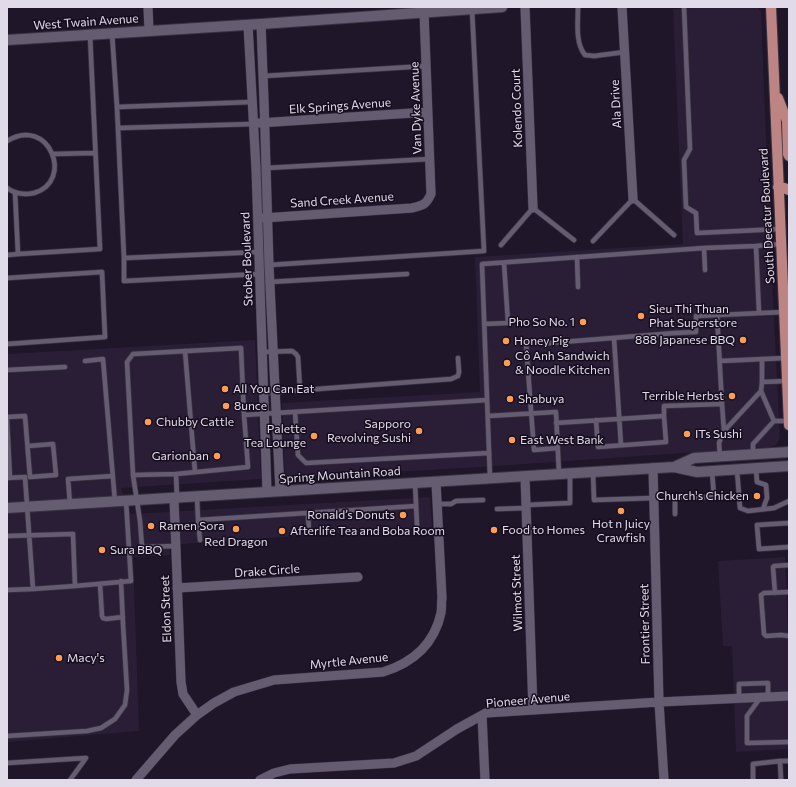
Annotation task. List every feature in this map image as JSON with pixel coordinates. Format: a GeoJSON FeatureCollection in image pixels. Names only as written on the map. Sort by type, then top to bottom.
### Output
{"type":"FeatureCollection","features":[{"type":"Feature","properties":{"kind":"main road","name":"West Twain Avenue"},"geometry":{"type":"LineString","coordinates":[[7,40],[502,7]]}},
{"type":"Feature","properties":{"kind":"main road","name":"South Decatur Boulevard"},"geometry":{"type":"LineString","coordinates":[[771,7],[778,187],[781,229],[785,245],[784,312],[789,425]]}},
{"type":"Feature","properties":{"kind":"main road"},"geometry":{"type":"LineString","coordinates":[[775,90],[787,121],[789,156]]}},
{"type":"Feature","properties":{"kind":"main road"},"geometry":{"type":"LineString","coordinates":[[778,187],[789,190]]}},
{"type":"Feature","properties":{"kind":"main road","name":"Spring Mountain Road"},"geometry":{"type":"LineString","coordinates":[[674,467],[694,458],[789,452]]}},
{"type":"Feature","properties":{"kind":"main road","name":"Spring Mountain Road"},"geometry":{"type":"LineString","coordinates":[[7,508],[653,468],[674,467],[697,472],[789,466]]}},
{"type":"Feature","properties":{"kind":"street"},"geometry":{"type":"LineString","coordinates":[[148,7],[149,31]]}},
{"type":"Feature","properties":{"kind":"street","name":"Kolendo Court"},"geometry":{"type":"LineString","coordinates":[[525,7],[533,208]]}},
{"type":"Feature","properties":{"kind":"street","name":"Ala Drive"},"geometry":{"type":"LineString","coordinates":[[622,7],[633,199]]}},
{"type":"Feature","properties":{"kind":"street","name":"Van Dyke Avenue"},"geometry":{"type":"LineString","coordinates":[[424,12],[431,194],[427,202]]}},
{"type":"Feature","properties":{"kind":"street","name":"Stober Boulevard"},"geometry":{"type":"LineString","coordinates":[[261,24],[264,76],[267,217],[280,491]]}},
{"type":"Feature","properties":{"kind":"street","name":"Stober Boulevard"},"geometry":{"type":"LineString","coordinates":[[248,25],[260,278],[267,492]]}},
{"type":"Feature","properties":{"kind":"street","name":"Elk Springs Avenue"},"geometry":{"type":"LineString","coordinates":[[253,124],[428,112]]}},
{"type":"Feature","properties":{"kind":"street","name":"Sand Creek Avenue"},"geometry":{"type":"LineString","coordinates":[[257,218],[412,208],[421,206],[427,202]]}},
{"type":"Feature","properties":{"kind":"street","name":"Frontier Street"},"geometry":{"type":"LineString","coordinates":[[653,468],[660,702],[664,780]]}},
{"type":"Feature","properties":{"kind":"street","name":"Wilmot Street"},"geometry":{"type":"LineString","coordinates":[[525,476],[533,710]]}},
{"type":"Feature","properties":{"kind":"street","name":"Myrtle Avenue"},"geometry":{"type":"LineString","coordinates":[[136,780],[175,735],[214,703],[234,692],[274,680],[383,672],[396,668],[418,654],[429,641],[437,626],[441,612],[442,598],[436,482]]}},
{"type":"Feature","properties":{"kind":"street","name":"Eldon Street"},"geometry":{"type":"LineString","coordinates":[[176,498],[177,588],[181,682],[183,694],[198,715]]}},
{"type":"Feature","properties":{"kind":"street","name":"Drake Circle"},"geometry":{"type":"LineString","coordinates":[[177,588],[358,577]]}},
{"type":"Feature","properties":{"kind":"street","name":"Pioneer Avenue"},"geometry":{"type":"LineString","coordinates":[[260,780],[274,773],[290,769],[394,763],[416,756],[457,729],[486,713],[660,702],[789,696]]}},
{"type":"Feature","properties":{"kind":"street"},"geometry":{"type":"LineString","coordinates":[[482,715],[485,780]]}},
{"type":"Feature","properties":{"kind":"lane"},"geometry":{"type":"LineString","coordinates":[[578,7],[578,38],[582,51],[585,55],[594,56],[625,52]]}},
{"type":"Feature","properties":{"kind":"lane"},"geometry":{"type":"LineString","coordinates":[[684,7],[690,149],[684,160],[686,206],[696,213],[697,233],[781,229]]}},
{"type":"Feature","properties":{"kind":"lane"},"geometry":{"type":"LineString","coordinates":[[269,265],[484,252],[472,9]]}},
{"type":"Feature","properties":{"kind":"lane"},"geometry":{"type":"LineString","coordinates":[[112,33],[117,107],[124,281],[239,275],[260,278],[270,282],[407,274]]}},
{"type":"Feature","properties":{"kind":"lane"},"geometry":{"type":"LineString","coordinates":[[7,255],[100,249],[90,35]]}},
{"type":"Feature","properties":{"kind":"lane"},"geometry":{"type":"LineString","coordinates":[[264,76],[426,66]]}},
{"type":"Feature","properties":{"kind":"lane"},"geometry":{"type":"LineString","coordinates":[[117,107],[252,102]]}},
{"type":"Feature","properties":{"kind":"lane"},"geometry":{"type":"LineString","coordinates":[[118,128],[253,124]]}},
{"type":"Feature","properties":{"kind":"lane"},"geometry":{"type":"LineString","coordinates":[[7,141],[18,136],[30,136],[41,140],[46,144],[54,159],[54,170],[50,181],[37,192],[20,194],[7,188]]}},
{"type":"Feature","properties":{"kind":"lane"},"geometry":{"type":"LineString","coordinates":[[52,154],[95,152]]}},
{"type":"Feature","properties":{"kind":"lane"},"geometry":{"type":"LineString","coordinates":[[266,168],[430,159]]}},
{"type":"Feature","properties":{"kind":"lane"},"geometry":{"type":"LineString","coordinates":[[15,192],[18,254]]}},
{"type":"Feature","properties":{"kind":"lane"},"geometry":{"type":"LineString","coordinates":[[593,241],[633,199],[674,235]]}},
{"type":"Feature","properties":{"kind":"lane"},"geometry":{"type":"LineString","coordinates":[[501,245],[533,208],[574,240]]}},
{"type":"Feature","properties":{"kind":"lane"},"geometry":{"type":"LineString","coordinates":[[490,478],[482,264],[704,248],[785,245]]}},
{"type":"Feature","properties":{"kind":"lane"},"geometry":{"type":"LineString","coordinates":[[756,246],[759,313]]}},
{"type":"Feature","properties":{"kind":"lane"},"geometry":{"type":"LineString","coordinates":[[704,248],[705,270]]}},
{"type":"Feature","properties":{"kind":"lane"},"geometry":{"type":"LineString","coordinates":[[124,258],[258,252]]}},
{"type":"Feature","properties":{"kind":"lane"},"geometry":{"type":"LineString","coordinates":[[576,257],[578,287]]}},
{"type":"Feature","properties":{"kind":"lane"},"geometry":{"type":"LineString","coordinates":[[484,324],[508,323],[504,263]]}},
{"type":"Feature","properties":{"kind":"lane"},"geometry":{"type":"LineString","coordinates":[[7,278],[102,272],[106,337],[7,344]]}},
{"type":"Feature","properties":{"kind":"lane"},"geometry":{"type":"LineString","coordinates":[[558,448],[534,450],[526,343],[550,343],[696,332],[696,316],[784,312]]}},
{"type":"Feature","properties":{"kind":"lane"},"geometry":{"type":"LineString","coordinates":[[717,315],[724,431]]}},
{"type":"Feature","properties":{"kind":"lane"},"geometry":{"type":"LineString","coordinates":[[614,338],[621,445]]}},
{"type":"Feature","properties":{"kind":"lane"},"geometry":{"type":"LineString","coordinates":[[7,590],[131,581],[131,501],[133,475],[127,362],[133,354],[241,348],[248,467],[176,474],[133,475]]}},
{"type":"Feature","properties":{"kind":"lane"},"geometry":{"type":"LineString","coordinates":[[185,351],[195,472]]}},
{"type":"Feature","properties":{"kind":"lane"},"geometry":{"type":"LineString","coordinates":[[262,352],[292,351],[296,354],[298,357],[300,390]]}},
{"type":"Feature","properties":{"kind":"lane"},"geometry":{"type":"LineString","coordinates":[[264,393],[451,379],[458,376],[458,358]]}},
{"type":"Feature","properties":{"kind":"lane"},"geometry":{"type":"LineString","coordinates":[[720,361],[786,358]]}},
{"type":"Feature","properties":{"kind":"lane"},"geometry":{"type":"LineString","coordinates":[[85,361],[103,359],[115,502]]}},
{"type":"Feature","properties":{"kind":"lane"},"geometry":{"type":"LineString","coordinates":[[762,359],[761,391],[774,421]]}},
{"type":"Feature","properties":{"kind":"lane"},"geometry":{"type":"LineString","coordinates":[[7,370],[65,367]]}},
{"type":"Feature","properties":{"kind":"lane"},"geometry":{"type":"LineString","coordinates":[[762,382],[787,381]]}},
{"type":"Feature","properties":{"kind":"lane"},"geometry":{"type":"LineString","coordinates":[[720,456],[719,443],[724,431],[761,391]]}},
{"type":"Feature","properties":{"kind":"lane"},"geometry":{"type":"LineString","coordinates":[[244,415],[487,400]]}},
{"type":"Feature","properties":{"kind":"lane"},"geometry":{"type":"LineString","coordinates":[[596,420],[598,447],[666,442],[664,406],[722,404]]}},
{"type":"Feature","properties":{"kind":"lane"},"geometry":{"type":"LineString","coordinates":[[295,412],[298,455],[306,464],[489,453]]}},
{"type":"Feature","properties":{"kind":"lane"},"geometry":{"type":"LineString","coordinates":[[488,416],[556,412],[559,474]]}},
{"type":"Feature","properties":{"kind":"lane"},"geometry":{"type":"LineString","coordinates":[[28,446],[53,444],[56,475],[28,477],[8,478],[7,417],[25,416],[28,446],[28,477],[27,507],[33,589]]}},
{"type":"Feature","properties":{"kind":"lane"},"geometry":{"type":"LineString","coordinates":[[556,423],[664,416]]}},
{"type":"Feature","properties":{"kind":"lane"},"geometry":{"type":"LineString","coordinates":[[753,454],[752,444],[774,421],[789,420]]}},
{"type":"Feature","properties":{"kind":"lane"},"geometry":{"type":"LineString","coordinates":[[756,469],[757,482],[766,485],[767,498],[763,510]]}},
{"type":"Feature","properties":{"kind":"lane"},"geometry":{"type":"LineString","coordinates":[[737,470],[740,508],[748,511],[763,510],[774,508],[789,501]]}},
{"type":"Feature","properties":{"kind":"lane"},"geometry":{"type":"LineString","coordinates":[[675,514],[675,497],[714,497],[712,471]]}},
{"type":"Feature","properties":{"kind":"lane"},"geometry":{"type":"LineString","coordinates":[[593,472],[594,500],[654,498]]}},
{"type":"Feature","properties":{"kind":"lane"},"geometry":{"type":"LineString","coordinates":[[497,509],[570,503],[570,473]]}},
{"type":"Feature","properties":{"kind":"lane"},"geometry":{"type":"LineString","coordinates":[[176,474],[176,498]]}},
{"type":"Feature","properties":{"kind":"lane"},"geometry":{"type":"LineString","coordinates":[[70,504],[68,479],[113,476]]}},
{"type":"Feature","properties":{"kind":"lane"},"geometry":{"type":"LineString","coordinates":[[415,483],[417,525]]}},
{"type":"Feature","properties":{"kind":"lane"},"geometry":{"type":"LineString","coordinates":[[197,497],[200,540]]}},
{"type":"Feature","properties":{"kind":"lane"},"geometry":{"type":"LineString","coordinates":[[437,504],[451,504],[456,501],[483,500]]}},
{"type":"Feature","properties":{"kind":"lane"},"geometry":{"type":"LineString","coordinates":[[131,501],[140,521],[142,548],[176,546]]}},
{"type":"Feature","properties":{"kind":"lane"},"geometry":{"type":"LineString","coordinates":[[198,520],[416,506]]}},
{"type":"Feature","properties":{"kind":"lane"},"geometry":{"type":"LineString","coordinates":[[308,513],[309,532]]}},
{"type":"Feature","properties":{"kind":"lane"},"geometry":{"type":"LineString","coordinates":[[789,523],[757,525],[759,549],[789,547]]}},
{"type":"Feature","properties":{"kind":"lane"},"geometry":{"type":"LineString","coordinates":[[7,536],[73,534],[75,586]]}},
{"type":"Feature","properties":{"kind":"lane"},"geometry":{"type":"LineString","coordinates":[[775,593],[773,567],[789,565]]}},
{"type":"Feature","properties":{"kind":"lane"},"geometry":{"type":"LineString","coordinates":[[7,736],[87,731],[100,728],[115,719],[125,705],[127,690],[122,617],[122,581]]}},
{"type":"Feature","properties":{"kind":"lane"},"geometry":{"type":"LineString","coordinates":[[100,584],[103,618],[122,617]]}},
{"type":"Feature","properties":{"kind":"lane"},"geometry":{"type":"LineString","coordinates":[[789,592],[764,593],[761,595],[764,634],[766,636],[789,636]]}},
{"type":"Feature","properties":{"kind":"lane"},"geometry":{"type":"LineString","coordinates":[[739,698],[739,684],[768,683],[764,697],[747,716],[747,743],[789,742]]}},
{"type":"Feature","properties":{"kind":"lane"},"geometry":{"type":"LineString","coordinates":[[7,763],[86,758],[70,780]]}},
{"type":"Feature","properties":{"kind":"lane"},"geometry":{"type":"LineString","coordinates":[[780,761],[781,780]]}},
{"type":"Feature","properties":{"kind":"lane"},"geometry":{"type":"LineString","coordinates":[[753,780],[752,764],[789,761]]}},
{"type":"Feature","properties":{"kind":"shaded area"},"geometry":{"type":"Polygon","coordinates":[[[758,7],[761,12],[780,438],[776,445],[770,447],[481,467],[285,478],[282,403],[480,392],[475,257],[683,244],[673,9],[758,7]]]}},
{"type":"Feature","properties":{"kind":"shaded area"},"geometry":{"type":"Polygon","coordinates":[[[255,340],[261,479],[121,488],[131,514],[430,497],[432,527],[169,545],[170,555],[133,557],[139,731],[7,742],[7,354],[255,340]]]}},
{"type":"Feature","properties":{"kind":"shaded area"},"geometry":{"type":"Polygon","coordinates":[[[785,557],[789,663],[789,749],[736,752],[732,646],[723,646],[718,561],[785,557]]]}},
{"type":"Feature","properties":{"kind":"place","name":"Sieu Thi Thuan Phat Superstore"},"geometry":{"type":"Point","coordinates":[641,316]}},
{"type":"Feature","properties":{"kind":"place","name":"Pho So No. 1"},"geometry":{"type":"Point","coordinates":[583,322]}},
{"type":"Feature","properties":{"kind":"place","name":"888 Japanese BBQ"},"geometry":{"type":"Point","coordinates":[743,340]}},
{"type":"Feature","properties":{"kind":"place","name":"Honey Pig"},"geometry":{"type":"Point","coordinates":[506,341]}},
{"type":"Feature","properties":{"kind":"place","name":"Cô Anh Sandwich & Noodle Kitchen"},"geometry":{"type":"Point","coordinates":[507,363]}},
{"type":"Feature","properties":{"kind":"place","name":"All You Can Eat"},"geometry":{"type":"Point","coordinates":[225,389]}},
{"type":"Feature","properties":{"kind":"place","name":"Terrible Herbst"},"geometry":{"type":"Point","coordinates":[732,396]}},
{"type":"Feature","properties":{"kind":"place","name":"Shabuya"},"geometry":{"type":"Point","coordinates":[510,399]}},
{"type":"Feature","properties":{"kind":"place","name":"8unce"},"geometry":{"type":"Point","coordinates":[226,406]}},
{"type":"Feature","properties":{"kind":"place","name":"Chubby Cattle"},"geometry":{"type":"Point","coordinates":[148,422]}},
{"type":"Feature","properties":{"kind":"place","name":"Sapporo Revolving Sushi"},"geometry":{"type":"Point","coordinates":[419,431]}},
{"type":"Feature","properties":{"kind":"place","name":"ITs Sushi"},"geometry":{"type":"Point","coordinates":[687,434]}},
{"type":"Feature","properties":{"kind":"place","name":"Palette Tea Lounge"},"geometry":{"type":"Point","coordinates":[314,436]}},
{"type":"Feature","properties":{"kind":"place","name":"East West Bank"},"geometry":{"type":"Point","coordinates":[512,440]}},
{"type":"Feature","properties":{"kind":"place","name":"Garionban"},"geometry":{"type":"Point","coordinates":[217,456]}},
{"type":"Feature","properties":{"kind":"place","name":"Church's Chicken"},"geometry":{"type":"Point","coordinates":[757,496]}},
{"type":"Feature","properties":{"kind":"place","name":"Hot n Juicy Crawfish"},"geometry":{"type":"Point","coordinates":[621,511]}},
{"type":"Feature","properties":{"kind":"place","name":"Ronald’s Donuts"},"geometry":{"type":"Point","coordinates":[403,515]}},
{"type":"Feature","properties":{"kind":"place","name":"Ramen Sora"},"geometry":{"type":"Point","coordinates":[151,526]}},
{"type":"Feature","properties":{"kind":"place","name":"Red Dragon"},"geometry":{"type":"Point","coordinates":[236,529]}},
{"type":"Feature","properties":{"kind":"place","name":"Food to Homes"},"geometry":{"type":"Point","coordinates":[494,530]}},
{"type":"Feature","properties":{"kind":"place","name":"Afterlife Tea and Boba Room"},"geometry":{"type":"Point","coordinates":[282,531]}},
{"type":"Feature","properties":{"kind":"place","name":"Sura BBQ"},"geometry":{"type":"Point","coordinates":[102,550]}},
{"type":"Feature","properties":{"kind":"place","name":"Macy's"},"geometry":{"type":"Point","coordinates":[59,658]}}]}
